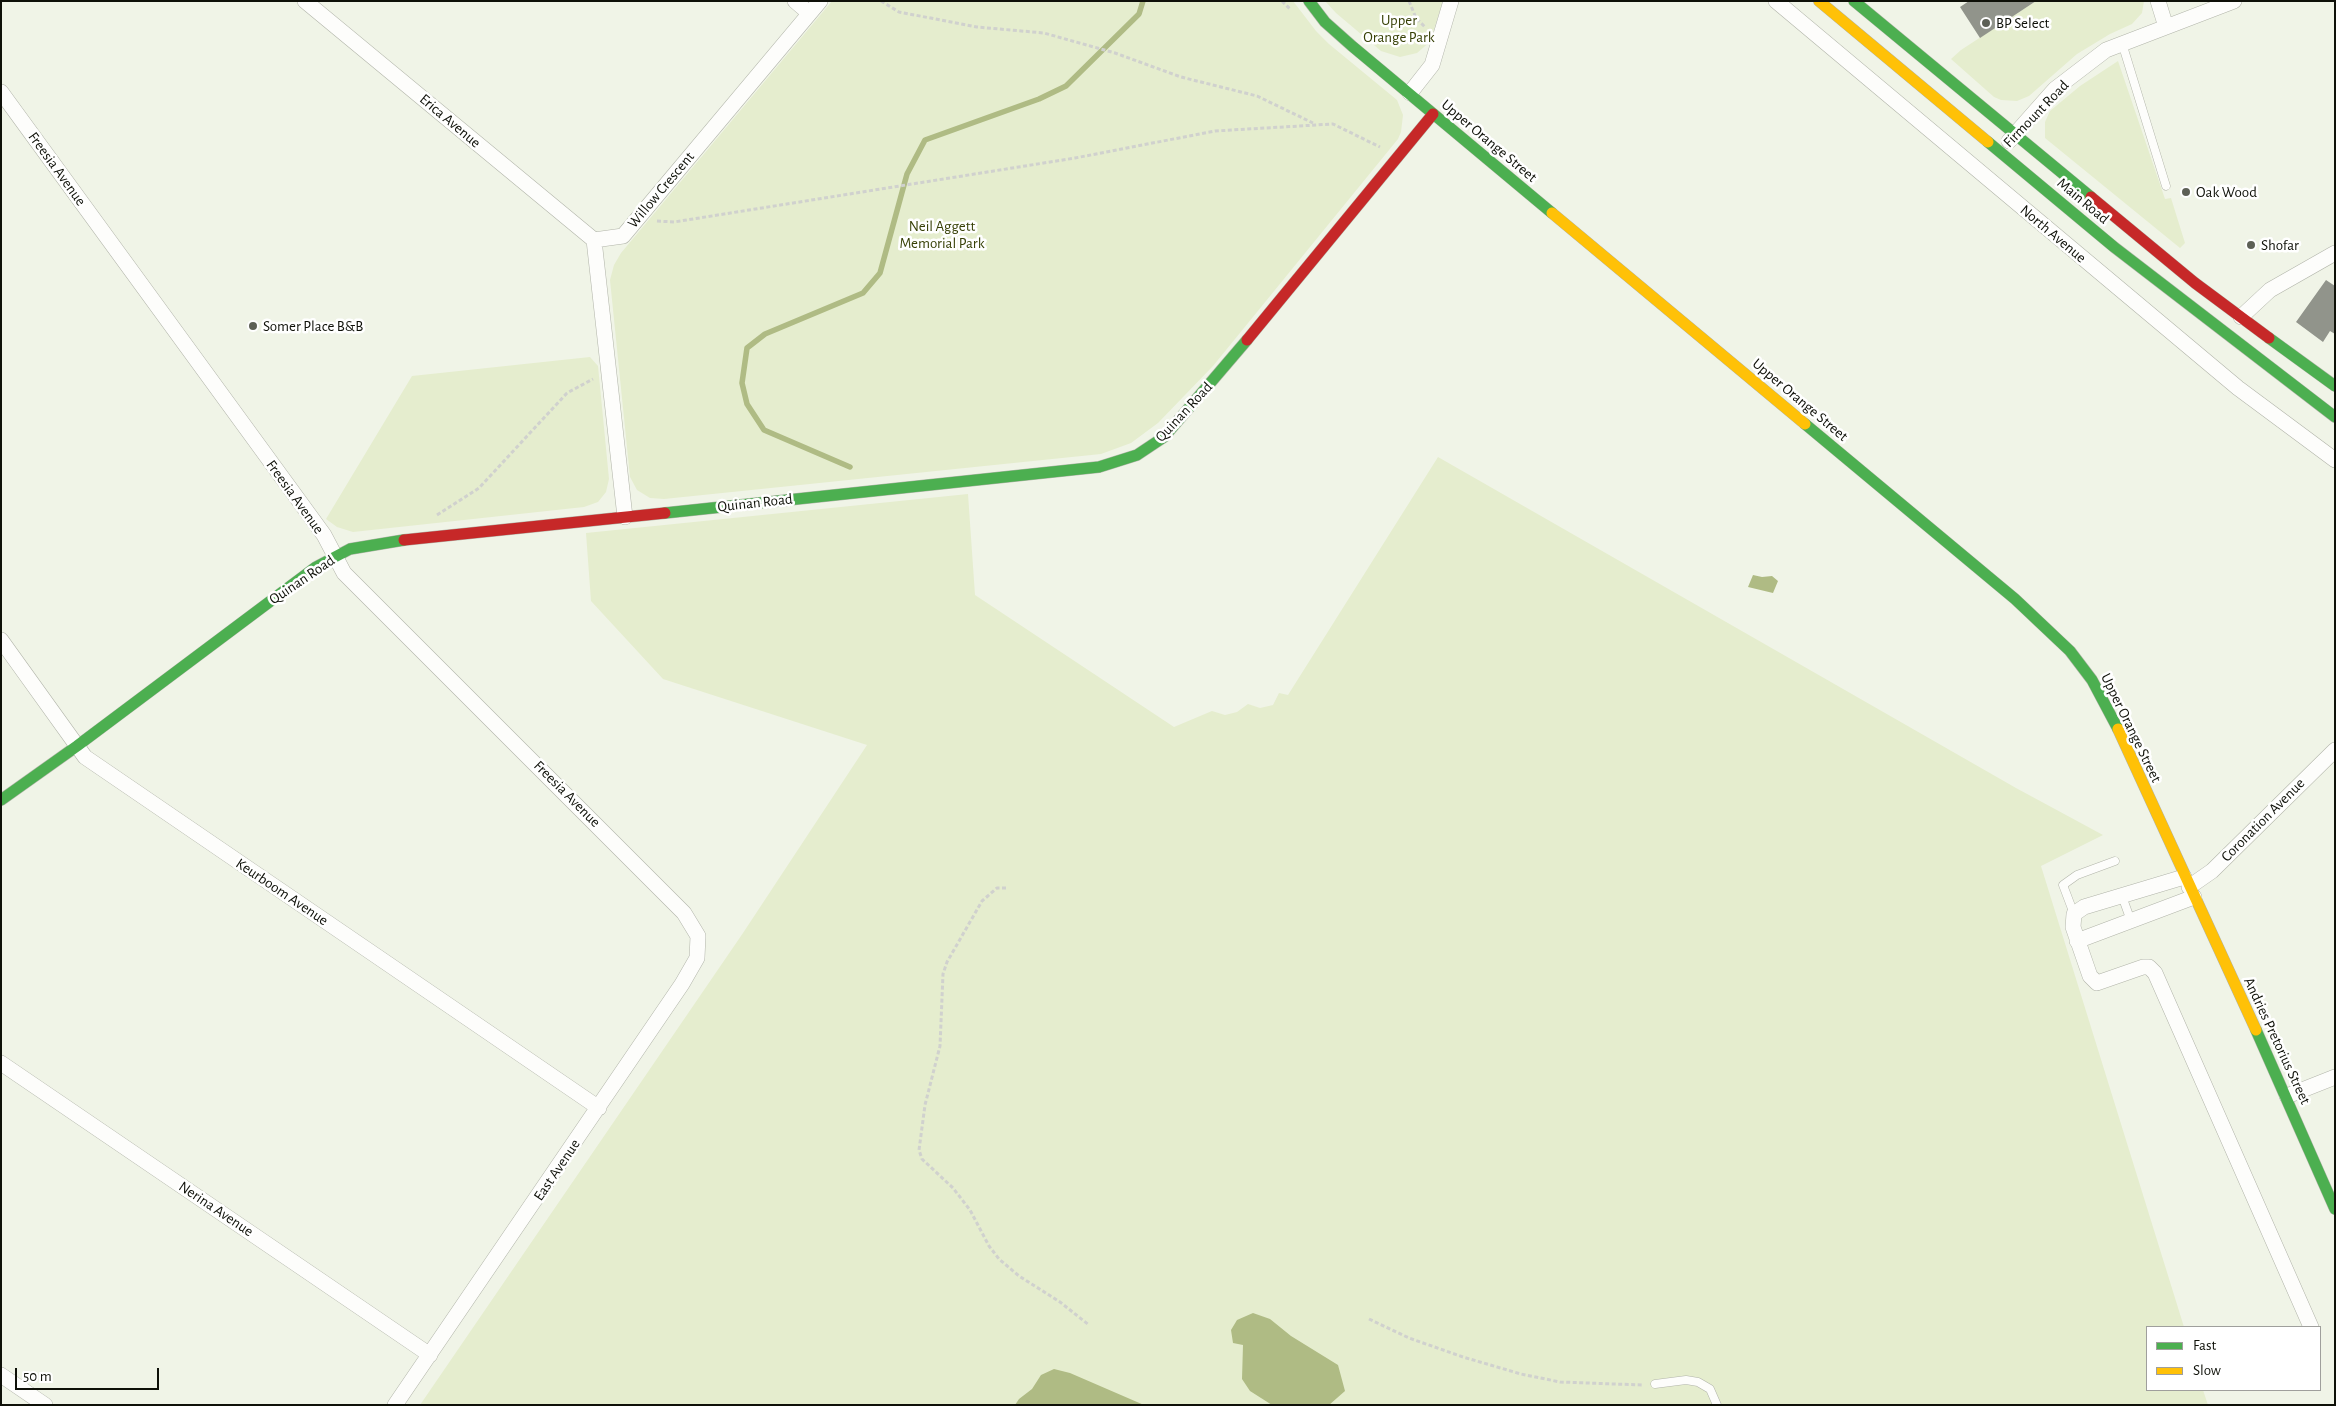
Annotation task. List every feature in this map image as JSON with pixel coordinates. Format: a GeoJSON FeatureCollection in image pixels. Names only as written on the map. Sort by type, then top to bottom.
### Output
{"type":"FeatureCollection","features":[{"type":"Feature","properties":{"kind":"street","name":"Erica Avenue"},"geometry":{"type":"LineString","coordinates":[[305,1],[594,240]]}},
{"type":"Feature","properties":{"kind":"street"},"geometry":{"type":"LineString","coordinates":[[795,1],[809,13]]}},
{"type":"Feature","properties":{"kind":"street","name":"Willow Crescent"},"geometry":{"type":"LineString","coordinates":[[594,240],[623,236],[820,1]]}},
{"type":"Feature","properties":{"kind":"street","name":"Upper Orange Street"},"geometry":{"type":"LineString","coordinates":[[1308,1],[1339,35],[2015,599],[2064,644],[2092,680],[2110,712],[2189,887]]}},
{"type":"Feature","properties":{"kind":"street"},"geometry":{"type":"LineString","coordinates":[[1410,94],[1428,74],[1440,43],[1451,1]]}},
{"type":"Feature","properties":{"kind":"street","name":"North Avenue"},"geometry":{"type":"LineString","coordinates":[[1776,1],[2238,388],[2335,460]]}},
{"type":"Feature","properties":{"kind":"street","name":"Main Road"},"geometry":{"type":"LineString","coordinates":[[1819,1],[2184,302],[2335,417]]}},
{"type":"Feature","properties":{"kind":"street","name":"Main Road"},"geometry":{"type":"LineString","coordinates":[[1854,1],[2014,135],[2196,283],[2335,386]]}},
{"type":"Feature","properties":{"kind":"street"},"geometry":{"type":"LineString","coordinates":[[2158,1],[2166,27]]}},
{"type":"Feature","properties":{"kind":"street","name":"Firmount Road"},"geometry":{"type":"LineString","coordinates":[[2000,152],[2055,90],[2106,50],[2234,1]]}},
{"type":"Feature","properties":{"kind":"street","name":"Freesia Avenue"},"geometry":{"type":"LineString","coordinates":[[1,92],[324,535],[344,573],[670,899],[695,928]]}},
{"type":"Feature","properties":{"kind":"street","name":"Quinan Road"},"geometry":{"type":"LineString","coordinates":[[1,800],[77,746],[316,567],[350,549],[377,543],[429,537],[1099,468],[1137,455],[1164,437],[1184,416],[1432,114]]}},
{"type":"Feature","properties":{"kind":"street"},"geometry":{"type":"LineString","coordinates":[[594,240],[625,517]]}},
{"type":"Feature","properties":{"kind":"street"},"geometry":{"type":"LineString","coordinates":[[2240,317],[2270,290],[2335,253]]}},
{"type":"Feature","properties":{"kind":"street","name":"Keurboom Avenue"},"geometry":{"type":"LineString","coordinates":[[1,640],[85,757],[599,1108]]}},
{"type":"Feature","properties":{"kind":"street","name":"Coronation Avenue"},"geometry":{"type":"LineString","coordinates":[[2189,887],[2212,871],[2335,750]]}},
{"type":"Feature","properties":{"kind":"street"},"geometry":{"type":"LineString","coordinates":[[2189,887],[2122,896],[2084,907],[2074,914],[2073,927],[2090,976],[2096,983],[2143,967],[2155,973],[2312,1326]]}},
{"type":"Feature","properties":{"kind":"street"},"geometry":{"type":"LineString","coordinates":[[2077,941],[2131,921],[2189,887]]}},
{"type":"Feature","properties":{"kind":"street","name":"Andries Pretorius Street"},"geometry":{"type":"LineString","coordinates":[[2189,887],[2287,1096],[2335,1209]]}},
{"type":"Feature","properties":{"kind":"street","name":"East Avenue"},"geometry":{"type":"LineString","coordinates":[[395,1405],[599,1108],[693,967],[699,944],[695,928]]}},
{"type":"Feature","properties":{"kind":"street","name":"Nerina Avenue"},"geometry":{"type":"LineString","coordinates":[[1,1064],[430,1355]]}},
{"type":"Feature","properties":{"kind":"street"},"geometry":{"type":"LineString","coordinates":[[2287,1096],[2335,1077]]}},
{"type":"Feature","properties":{"kind":"street"},"geometry":{"type":"LineString","coordinates":[[1,1375],[44,1405]]}},
{"type":"Feature","properties":{"kind":"lane"},"geometry":{"type":"LineString","coordinates":[[2122,43],[2166,186]]}},
{"type":"Feature","properties":{"kind":"lane"},"geometry":{"type":"LineString","coordinates":[[2074,914],[2063,886],[2077,875],[2115,861]]}},
{"type":"Feature","properties":{"kind":"lane"},"geometry":{"type":"LineString","coordinates":[[2122,896],[2131,921]]}},
{"type":"Feature","properties":{"kind":"lane"},"geometry":{"type":"LineString","coordinates":[[1655,1384],[1686,1380],[1698,1382],[1710,1389],[1717,1405]]}},
{"type":"Feature","properties":{"kind":"path"},"geometry":{"type":"LineString","coordinates":[[881,1],[899,12],[977,26],[1044,33],[1115,53],[1181,77],[1257,96],[1315,124]]}},
{"type":"Feature","properties":{"kind":"path"},"geometry":{"type":"LineString","coordinates":[[1409,1],[1416,18],[1440,43]]}},
{"type":"Feature","properties":{"kind":"path"},"geometry":{"type":"LineString","coordinates":[[636,219],[674,222],[1075,158],[1215,130],[1333,124],[1382,148],[1400,154]]}},
{"type":"Feature","properties":{"kind":"path"},"geometry":{"type":"LineString","coordinates":[[429,537],[426,523],[479,488],[568,393],[609,369]]}},
{"type":"Feature","properties":{"kind":"path"},"geometry":{"type":"LineString","coordinates":[[1006,888],[997,888],[982,901],[946,962],[943,974],[940,1046],[924,1104],[919,1150],[922,1159],[953,1188],[970,1210],[989,1246],[999,1259],[1019,1276],[1060,1302],[1089,1325]]}},
{"type":"Feature","properties":{"kind":"path"},"geometry":{"type":"LineString","coordinates":[[1369,1319],[1418,1341],[1521,1374],[1560,1382],[1630,1386],[1655,1384]]}},
{"type":"Feature","properties":{"kind":"green space","name":"Neil Aggett Memorial Park"},"geometry":{"type":"Polygon","coordinates":[[[832,1],[1293,1],[1316,31],[1329,44],[1397,100],[1403,115],[1401,132],[1398,139],[1213,366],[1158,423],[1131,443],[1101,454],[664,499],[650,498],[637,490],[630,477],[610,280],[614,265],[621,253],[832,1]]]}},
{"type":"Feature","properties":{"kind":"green space","name":"Upper Orange Park"},"geometry":{"type":"Polygon","coordinates":[[[1325,1],[1443,1],[1430,42],[1417,53],[1400,57],[1381,51],[1336,13],[1325,1]]]}},
{"type":"Feature","properties":{"kind":"green space"},"geometry":{"type":"Polygon","coordinates":[[[2036,1],[2144,1],[2142,13],[2132,24],[2110,34],[2077,54],[2029,96],[2017,101],[2001,100],[1994,97],[1951,59],[1961,50],[2036,1]]]}},
{"type":"Feature","properties":{"kind":"green space"},"geometry":{"type":"Polygon","coordinates":[[[2118,61],[2165,199],[2171,198],[2185,243],[2180,248],[2045,138],[2045,122],[2050,111],[2080,86],[2118,61]]]}},
{"type":"Feature","properties":{"kind":"green space"},"geometry":{"type":"Polygon","coordinates":[[[590,357],[598,366],[609,479],[606,492],[598,502],[584,507],[353,532],[337,527],[326,519],[412,376],[590,357]]]}},
{"type":"Feature","properties":{"kind":"green space"},"geometry":{"type":"Polygon","coordinates":[[[1438,457],[2016,788],[2103,835],[2041,866],[2184,1326],[2146,1326],[2146,1391],[2203,1391],[2208,1405],[420,1405],[743,933],[867,745],[663,679],[591,601],[586,533],[968,494],[975,595],[1174,727],[1212,711],[1225,715],[1237,712],[1248,704],[1260,708],[1273,705],[1279,693],[1288,695],[1438,457]]]}},
{"type":"Feature","properties":{"kind":"shaded area"},"geometry":{"type":"Polygon","coordinates":[[[1753,575],[1762,577],[1772,576],[1778,581],[1773,593],[1748,587],[1753,575]]]}},
{"type":"Feature","properties":{"kind":"shaded area"},"geometry":{"type":"Polygon","coordinates":[[[1253,1313],[1270,1319],[1291,1336],[1338,1365],[1345,1391],[1329,1405],[1272,1405],[1250,1391],[1242,1379],[1243,1345],[1233,1343],[1231,1330],[1237,1320],[1253,1313]]]}},
{"type":"Feature","properties":{"kind":"shaded area"},"geometry":{"type":"Polygon","coordinates":[[[1054,1369],[1070,1373],[1144,1405],[1015,1405],[1019,1399],[1032,1389],[1041,1375],[1054,1369]]]}},
{"type":"Feature","properties":{"kind":"building","name":"BP Select"},"geometry":{"type":"Polygon","coordinates":[[[1969,1],[2036,1],[1980,38],[1960,7],[1969,1]]]}},
{"type":"Feature","properties":{"kind":"building"},"geometry":{"type":"Polygon","coordinates":[[[2326,280],[2335,286],[2335,334],[2330,331],[2323,342],[2296,322],[2326,280]]]}},
{"type":"Feature","properties":{"kind":"waterway"},"geometry":{"type":"LineString","coordinates":[[850,467],[764,430],[747,404],[742,383],[747,348],[765,334],[863,293],[880,273],[907,174],[925,140],[1039,99],[1066,86],[1139,14],[1143,1]]}},
{"type":"Feature","properties":{"kind":"traffic: fast"},"geometry":{"type":"LineString","coordinates":[[1309,1],[1325,22],[1352,46],[1552,213]]}},
{"type":"Feature","properties":{"kind":"traffic: fast"},"geometry":{"type":"LineString","coordinates":[[1854,1],[2091,197]]}},
{"type":"Feature","properties":{"kind":"traffic: fast"},"geometry":{"type":"LineString","coordinates":[[1988,142],[2114,247],[2335,417]]}},
{"type":"Feature","properties":{"kind":"traffic: fast"},"geometry":{"type":"LineString","coordinates":[[2269,338],[2335,386]]}},
{"type":"Feature","properties":{"kind":"traffic: fast"},"geometry":{"type":"LineString","coordinates":[[665,513],[1099,467],[1137,455],[1164,437],[1247,340]]}},
{"type":"Feature","properties":{"kind":"traffic: fast"},"geometry":{"type":"LineString","coordinates":[[1805,424],[2015,599],[2070,651],[2092,680],[2118,729]]}},
{"type":"Feature","properties":{"kind":"traffic: fast"},"geometry":{"type":"LineString","coordinates":[[1,800],[77,746],[316,567],[350,549],[404,540]]}},
{"type":"Feature","properties":{"kind":"traffic: fast"},"geometry":{"type":"LineString","coordinates":[[2256,1030],[2335,1209]]}},
{"type":"Feature","properties":{"kind":"traffic: slow"},"geometry":{"type":"LineString","coordinates":[[1819,1],[1988,142]]}},
{"type":"Feature","properties":{"kind":"traffic: slow"},"geometry":{"type":"LineString","coordinates":[[1552,213],[1805,424]]}},
{"type":"Feature","properties":{"kind":"traffic: slow"},"geometry":{"type":"LineString","coordinates":[[2118,729],[2256,1030]]}},
{"type":"Feature","properties":{"kind":"traffic: jam"},"geometry":{"type":"LineString","coordinates":[[1247,340],[1433,114]]}},
{"type":"Feature","properties":{"kind":"traffic: jam"},"geometry":{"type":"LineString","coordinates":[[2091,197],[2195,283],[2269,338]]}},
{"type":"Feature","properties":{"kind":"traffic: jam"},"geometry":{"type":"LineString","coordinates":[[404,540],[665,513]]}},
{"type":"Feature","properties":{"kind":"place","name":"BP Select"},"geometry":{"type":"Point","coordinates":[1986,23]}},
{"type":"Feature","properties":{"kind":"place","name":"Oak Wood"},"geometry":{"type":"Point","coordinates":[2186,192]}},
{"type":"Feature","properties":{"kind":"place","name":"Shofar"},"geometry":{"type":"Point","coordinates":[2251,245]}},
{"type":"Feature","properties":{"kind":"place","name":"Somer Place B&B"},"geometry":{"type":"Point","coordinates":[253,326]}}]}
